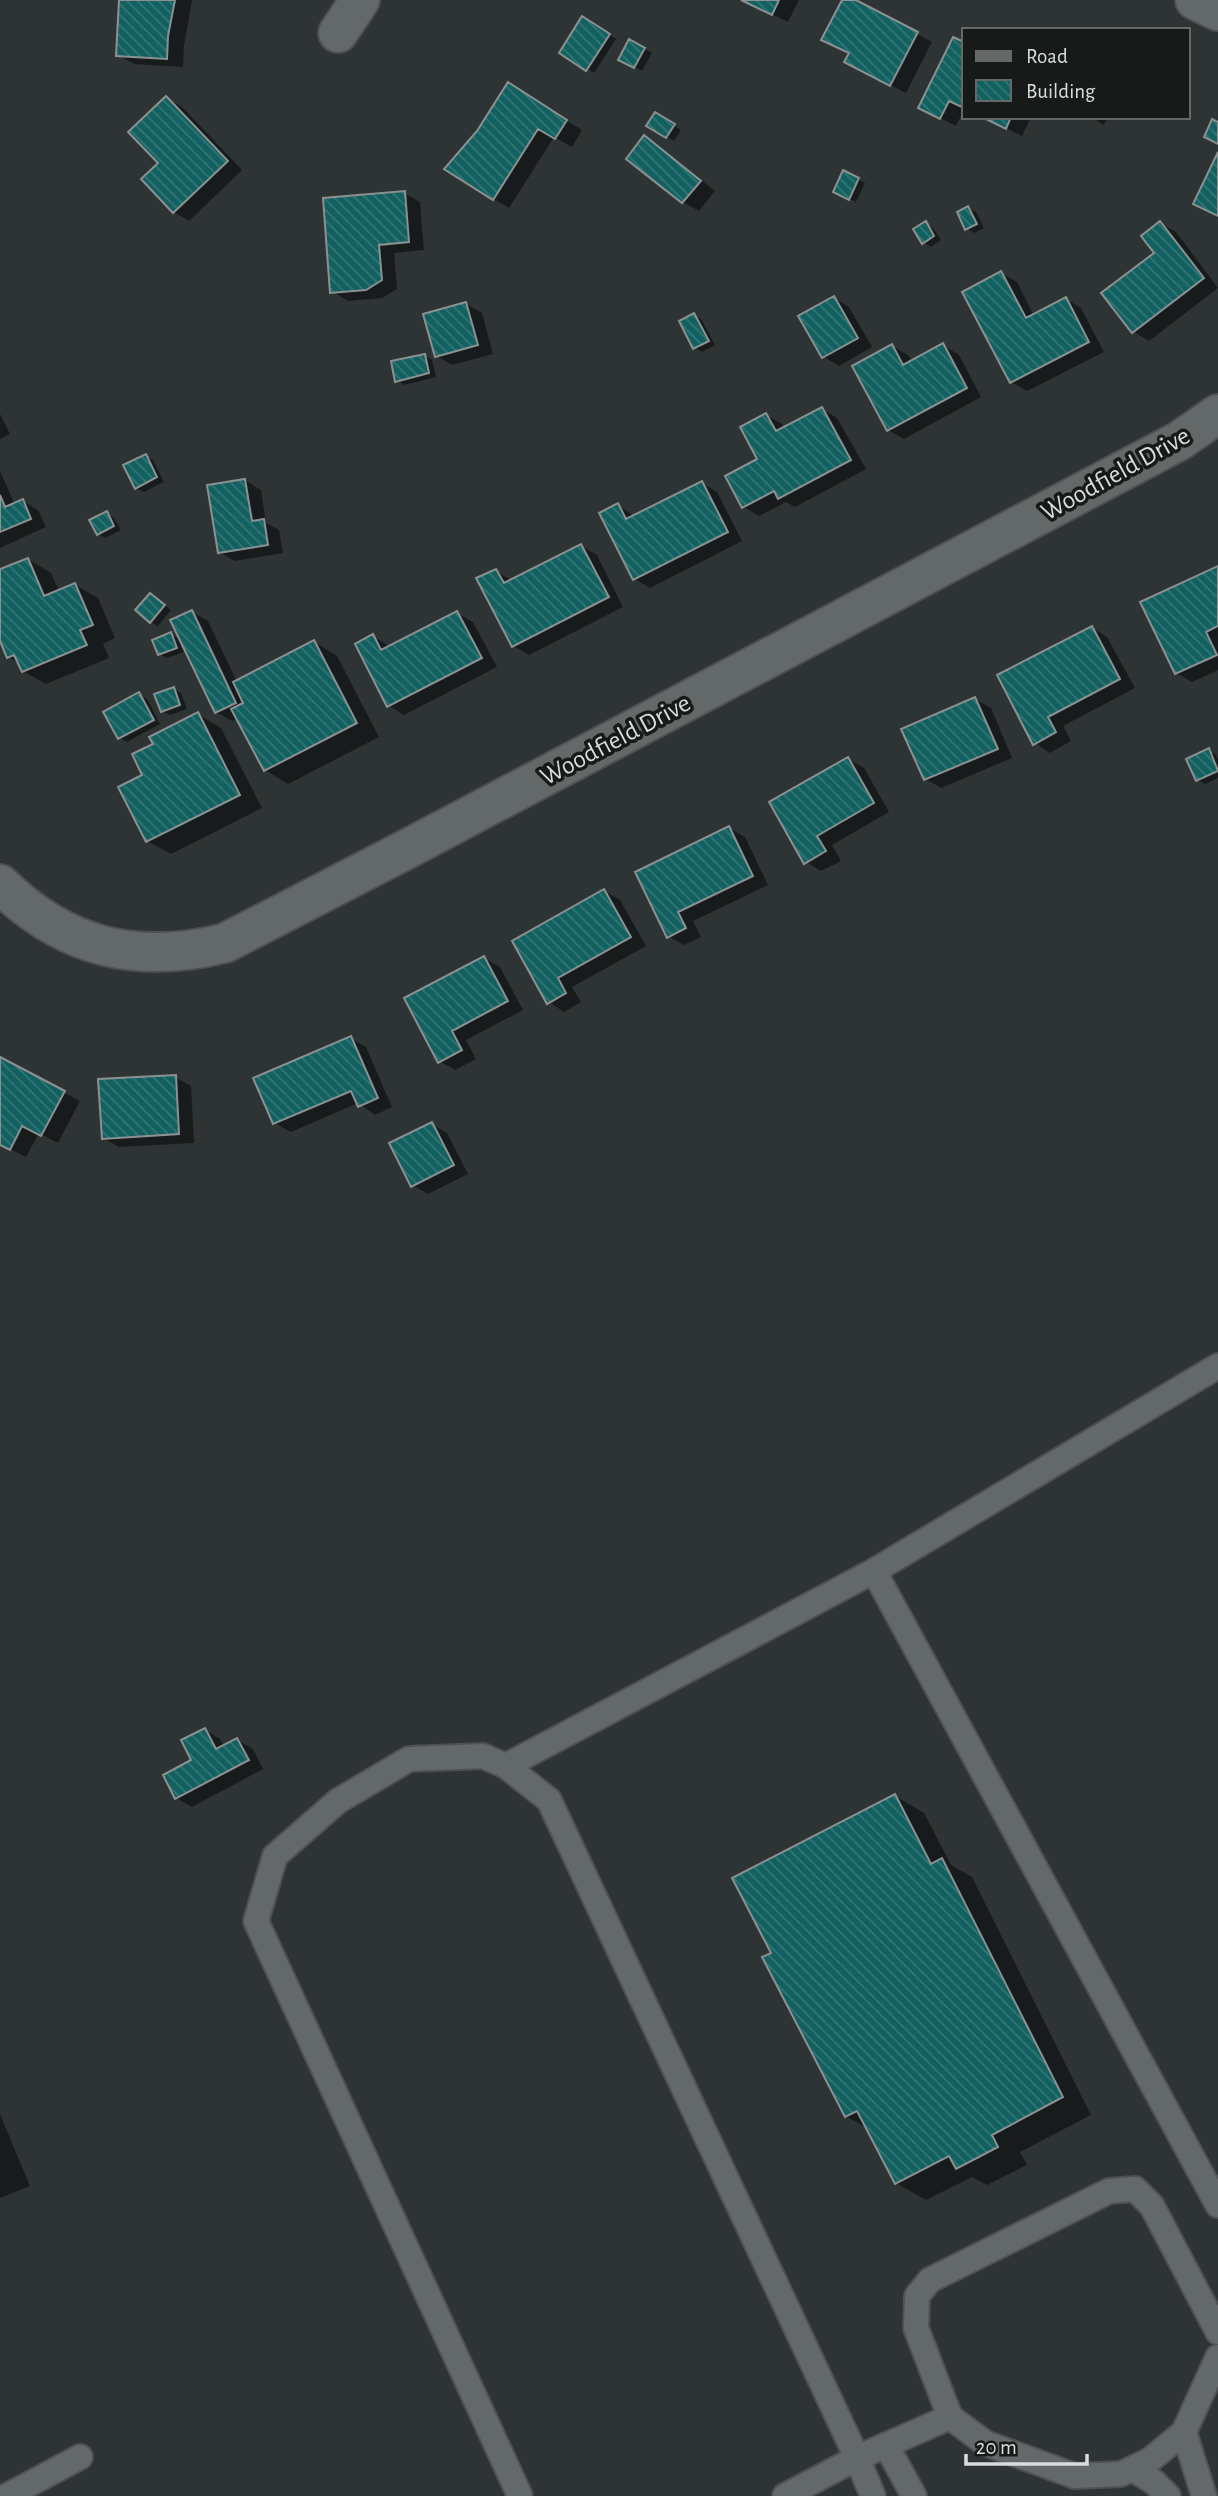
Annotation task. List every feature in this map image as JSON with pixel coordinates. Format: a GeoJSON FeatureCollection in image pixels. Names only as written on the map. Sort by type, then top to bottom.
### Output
{"type":"FeatureCollection","features":[{"type":"Feature","properties":{"kind":"street"},"geometry":{"type":"LineString","coordinates":[[338,33],[360,0]]}},
{"type":"Feature","properties":{"kind":"street"},"geometry":{"type":"LineString","coordinates":[[1195,0],[1218,12]]}},
{"type":"Feature","properties":{"kind":"street","name":"Woodfield Drive"},"geometry":{"type":"LineString","coordinates":[[0,884],[19,902],[64,932],[114,949],[167,953],[193,951],[225,943],[1166,447],[1218,414]]}},
{"type":"Feature","properties":{"kind":"lane"},"geometry":{"type":"LineString","coordinates":[[506,1766],[874,1571],[1218,1366]]}},
{"type":"Feature","properties":{"kind":"lane"},"geometry":{"type":"LineString","coordinates":[[874,1571],[1218,2206]]}},
{"type":"Feature","properties":{"kind":"lane"},"geometry":{"type":"LineString","coordinates":[[520,2496],[256,1921],[275,1856],[338,1801],[409,1759],[484,1756],[506,1766],[549,1800],[873,2496]]}},
{"type":"Feature","properties":{"kind":"lane"},"geometry":{"type":"LineString","coordinates":[[1218,2332],[1152,2206],[1135,2189],[1109,2191],[930,2280],[917,2296],[916,2328],[950,2417],[985,2442],[1075,2476],[1113,2486],[1121,2474],[1150,2460],[1184,2432],[1218,2357]]}},
{"type":"Feature","properties":{"kind":"lane"},"geometry":{"type":"LineString","coordinates":[[785,2496],[857,2458],[950,2417]]}},
{"type":"Feature","properties":{"kind":"lane"},"geometry":{"type":"LineString","coordinates":[[1184,2432],[1204,2496]]}},
{"type":"Feature","properties":{"kind":"lane"},"geometry":{"type":"LineString","coordinates":[[886,2445],[914,2496]]}},
{"type":"Feature","properties":{"kind":"lane"},"geometry":{"type":"LineString","coordinates":[[6,2496],[80,2458]]}},
{"type":"Feature","properties":{"kind":"lane"},"geometry":{"type":"LineString","coordinates":[[1133,2469],[1154,2482],[1168,2496]]}},
{"type":"Feature","properties":{"kind":"building"},"geometry":{"type":"Polygon","coordinates":[[[119,0],[175,0],[167,59],[116,56],[119,0]]]}},
{"type":"Feature","properties":{"kind":"building"},"geometry":{"type":"Polygon","coordinates":[[[741,0],[779,0],[772,15],[741,0]]]}},
{"type":"Feature","properties":{"kind":"building"},"geometry":{"type":"Polygon","coordinates":[[[842,0],[856,0],[918,32],[890,86],[844,62],[849,53],[821,40],[842,0]]]}},
{"type":"Feature","properties":{"kind":"building"},"geometry":{"type":"Polygon","coordinates":[[[582,16],[610,34],[586,71],[559,53],[582,16]]]}},
{"type":"Feature","properties":{"kind":"building"},"geometry":{"type":"Polygon","coordinates":[[[953,37],[962,41],[962,107],[949,101],[940,119],[918,108],[953,37]]]}},
{"type":"Feature","properties":{"kind":"building"},"geometry":{"type":"Polygon","coordinates":[[[629,39],[645,48],[634,68],[618,60],[629,39]]]}},
{"type":"Feature","properties":{"kind":"building"},"geometry":{"type":"Polygon","coordinates":[[[508,82],[567,120],[555,139],[538,129],[493,200],[444,169],[477,131],[508,82]]]}},
{"type":"Feature","properties":{"kind":"building"},"geometry":{"type":"Polygon","coordinates":[[[166,96],[228,161],[173,213],[141,179],[158,163],[128,132],[166,96]]]}},
{"type":"Feature","properties":{"kind":"building"},"geometry":{"type":"Polygon","coordinates":[[[655,112],[675,124],[666,138],[646,126],[655,112]]]}},
{"type":"Feature","properties":{"kind":"building"},"geometry":{"type":"Polygon","coordinates":[[[986,119],[1010,119],[1006,129],[986,119]]]}},
{"type":"Feature","properties":{"kind":"building"},"geometry":{"type":"Polygon","coordinates":[[[1212,119],[1218,122],[1218,144],[1204,137],[1212,119]]]}},
{"type":"Feature","properties":{"kind":"building"},"geometry":{"type":"Polygon","coordinates":[[[644,135],[701,181],[682,203],[626,159],[644,135]]]}},
{"type":"Feature","properties":{"kind":"building"},"geometry":{"type":"Polygon","coordinates":[[[1218,152],[1218,216],[1193,204],[1218,152]]]}},
{"type":"Feature","properties":{"kind":"building"},"geometry":{"type":"Polygon","coordinates":[[[843,170],[859,178],[849,200],[833,192],[843,170]]]}},
{"type":"Feature","properties":{"kind":"building"},"geometry":{"type":"Polygon","coordinates":[[[405,191],[409,242],[379,245],[382,280],[366,290],[330,293],[323,198],[405,191]]]}},
{"type":"Feature","properties":{"kind":"building"},"geometry":{"type":"Polygon","coordinates":[[[968,206],[977,224],[965,230],[957,212],[968,206]]]}},
{"type":"Feature","properties":{"kind":"building"},"geometry":{"type":"Polygon","coordinates":[[[926,221],[934,236],[922,244],[913,229],[926,221]]]}},
{"type":"Feature","properties":{"kind":"building"},"geometry":{"type":"Polygon","coordinates":[[[1160,221],[1204,278],[1132,333],[1101,293],[1154,253],[1141,236],[1160,221]]]}},
{"type":"Feature","properties":{"kind":"building"},"geometry":{"type":"Polygon","coordinates":[[[1001,271],[1026,318],[1066,297],[1089,342],[1010,383],[962,292],[1001,271]]]}},
{"type":"Feature","properties":{"kind":"building"},"geometry":{"type":"Polygon","coordinates":[[[834,296],[858,338],[822,358],[798,316],[834,296]]]}},
{"type":"Feature","properties":{"kind":"building"},"geometry":{"type":"Polygon","coordinates":[[[466,302],[478,345],[435,357],[423,314],[466,302]]]}},
{"type":"Feature","properties":{"kind":"building"},"geometry":{"type":"Polygon","coordinates":[[[694,313],[709,341],[693,349],[679,321],[694,313]]]}},
{"type":"Feature","properties":{"kind":"building"},"geometry":{"type":"Polygon","coordinates":[[[943,343],[967,388],[887,431],[852,366],[892,344],[903,365],[943,343]]]}},
{"type":"Feature","properties":{"kind":"building"},"geometry":{"type":"Polygon","coordinates":[[[425,354],[429,373],[395,382],[391,361],[425,354]]]}},
{"type":"Feature","properties":{"kind":"building"},"geometry":{"type":"Polygon","coordinates":[[[822,407],[851,460],[778,499],[774,491],[742,508],[725,476],[757,459],[740,427],[766,413],[776,431],[822,407]]]}},
{"type":"Feature","properties":{"kind":"building"},"geometry":{"type":"Polygon","coordinates":[[[146,454],[157,477],[135,489],[123,465],[146,454]]]}},
{"type":"Feature","properties":{"kind":"building"},"geometry":{"type":"Polygon","coordinates":[[[245,479],[252,521],[264,519],[268,545],[218,553],[207,485],[245,479]]]}},
{"type":"Feature","properties":{"kind":"building"},"geometry":{"type":"Polygon","coordinates":[[[702,481],[728,532],[633,580],[599,513],[618,503],[626,519],[702,481]]]}},
{"type":"Feature","properties":{"kind":"building"},"geometry":{"type":"Polygon","coordinates":[[[0,495],[5,507],[23,499],[31,519],[0,532],[0,495]]]}},
{"type":"Feature","properties":{"kind":"building"},"geometry":{"type":"Polygon","coordinates":[[[107,511],[114,526],[97,535],[89,520],[107,511]]]}},
{"type":"Feature","properties":{"kind":"building"},"geometry":{"type":"Polygon","coordinates":[[[581,544],[609,597],[512,647],[476,578],[496,569],[504,583],[581,544]]]}},
{"type":"Feature","properties":{"kind":"building"},"geometry":{"type":"Polygon","coordinates":[[[28,558],[44,596],[75,583],[93,625],[80,630],[87,645],[22,672],[14,655],[7,658],[0,641],[0,569],[28,558]]]}},
{"type":"Feature","properties":{"kind":"building"},"geometry":{"type":"Polygon","coordinates":[[[1218,566],[1218,626],[1206,632],[1217,655],[1175,674],[1140,602],[1218,566]]]}},
{"type":"Feature","properties":{"kind":"building"},"geometry":{"type":"Polygon","coordinates":[[[150,593],[165,605],[150,623],[135,610],[150,593]]]}},
{"type":"Feature","properties":{"kind":"building"},"geometry":{"type":"Polygon","coordinates":[[[192,610],[236,703],[215,713],[170,620],[192,610]]]}},
{"type":"Feature","properties":{"kind":"building"},"geometry":{"type":"Polygon","coordinates":[[[457,611],[482,658],[387,707],[355,644],[373,634],[381,650],[457,611]]]}},
{"type":"Feature","properties":{"kind":"building"},"geometry":{"type":"Polygon","coordinates":[[[1092,626],[1120,679],[1048,717],[1056,732],[1033,745],[997,675],[1092,626]]]}},
{"type":"Feature","properties":{"kind":"building"},"geometry":{"type":"Polygon","coordinates":[[[171,632],[177,648],[158,655],[152,640],[171,632]]]}},
{"type":"Feature","properties":{"kind":"building"},"geometry":{"type":"Polygon","coordinates":[[[314,640],[357,723],[264,771],[231,709],[243,703],[233,682],[314,640]]]}},
{"type":"Feature","properties":{"kind":"building"},"geometry":{"type":"Polygon","coordinates":[[[174,687],[180,705],[161,712],[154,694],[174,687]]]}},
{"type":"Feature","properties":{"kind":"building"},"geometry":{"type":"Polygon","coordinates":[[[139,692],[154,720],[118,739],[103,712],[139,692]]]}},
{"type":"Feature","properties":{"kind":"building"},"geometry":{"type":"Polygon","coordinates":[[[975,697],[998,749],[924,780],[901,729],[975,697]]]}},
{"type":"Feature","properties":{"kind":"building"},"geometry":{"type":"Polygon","coordinates":[[[198,712],[240,795],[146,842],[118,787],[142,775],[132,754],[153,744],[149,737],[198,712]]]}},
{"type":"Feature","properties":{"kind":"building"},"geometry":{"type":"Polygon","coordinates":[[[1209,748],[1218,771],[1196,781],[1186,759],[1209,748]]]}},
{"type":"Feature","properties":{"kind":"building"},"geometry":{"type":"Polygon","coordinates":[[[848,757],[874,803],[817,836],[826,851],[804,864],[769,802],[848,757]]]}},
{"type":"Feature","properties":{"kind":"building"},"geometry":{"type":"Polygon","coordinates":[[[729,826],[753,876],[678,912],[686,928],[667,938],[635,872],[729,826]]]}},
{"type":"Feature","properties":{"kind":"building"},"geometry":{"type":"Polygon","coordinates":[[[604,889],[631,937],[558,978],[566,993],[547,1004],[512,941],[604,889]]]}},
{"type":"Feature","properties":{"kind":"building"},"geometry":{"type":"Polygon","coordinates":[[[484,956],[508,1001],[452,1031],[462,1050],[438,1063],[404,998],[484,956]]]}},
{"type":"Feature","properties":{"kind":"building"},"geometry":{"type":"Polygon","coordinates":[[[351,1036],[378,1098],[358,1107],[351,1091],[273,1124],[253,1078],[351,1036]]]}},
{"type":"Feature","properties":{"kind":"building"},"geometry":{"type":"Polygon","coordinates":[[[0,1057],[65,1091],[41,1136],[22,1126],[10,1150],[0,1145],[0,1057]]]}},
{"type":"Feature","properties":{"kind":"building"},"geometry":{"type":"Polygon","coordinates":[[[176,1075],[179,1134],[102,1139],[98,1079],[176,1075]]]}},
{"type":"Feature","properties":{"kind":"building"},"geometry":{"type":"Polygon","coordinates":[[[432,1122],[454,1165],[411,1187],[389,1143],[432,1122]]]}},
{"type":"Feature","properties":{"kind":"building"},"geometry":{"type":"Polygon","coordinates":[[[205,1728],[216,1749],[237,1738],[249,1760],[175,1799],[163,1775],[191,1760],[181,1740],[205,1728]]]}},
{"type":"Feature","properties":{"kind":"building"},"geometry":{"type":"Polygon","coordinates":[[[895,1794],[931,1864],[942,1858],[1063,2097],[992,2135],[998,2147],[956,2169],[949,2156],[895,2184],[857,2111],[845,2117],[762,1957],[771,1953],[732,1878],[895,1794]]]}}]}
